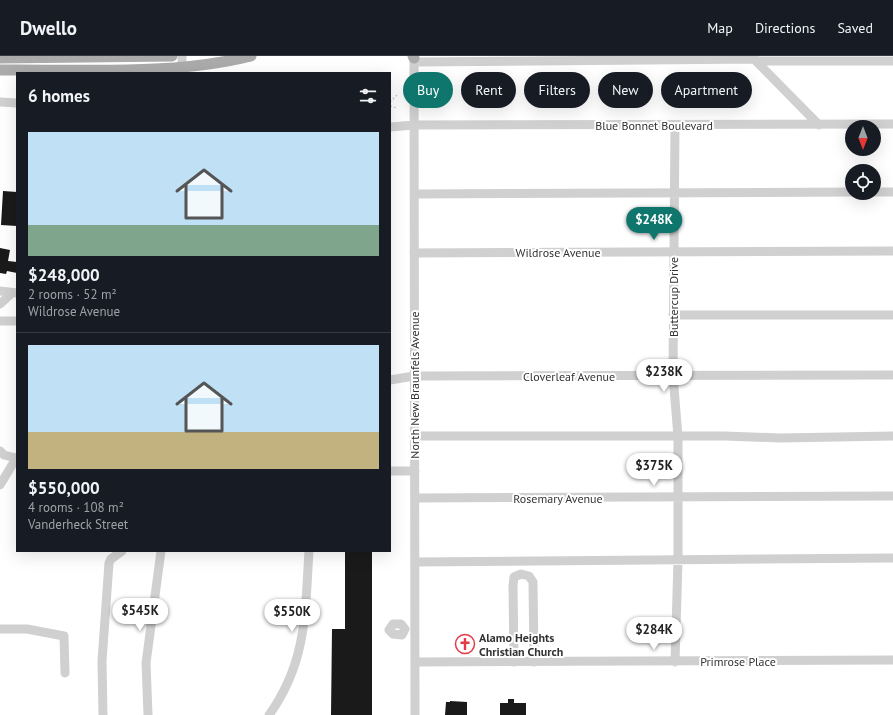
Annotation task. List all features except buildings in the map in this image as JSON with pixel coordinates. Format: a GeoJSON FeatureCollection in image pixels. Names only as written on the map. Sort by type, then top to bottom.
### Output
{"type":"FeatureCollection","features":[{"type":"Feature","properties":{"kind":"main road"},"geometry":{"type":"LineString","coordinates":[[0,58],[172,56]]}},
{"type":"Feature","properties":{"kind":"main road"},"geometry":{"type":"LineString","coordinates":[[0,70],[142,69],[182,67],[230,61],[251,56]]}},
{"type":"Feature","properties":{"kind":"street"},"geometry":{"type":"LineString","coordinates":[[414,58],[893,61]]}},
{"type":"Feature","properties":{"kind":"street","name":"North New Braunfels Avenue"},"geometry":{"type":"LineString","coordinates":[[414,58],[415,562],[410,629],[415,662],[415,715]]}},
{"type":"Feature","properties":{"kind":"street"},"geometry":{"type":"LineString","coordinates":[[754,59],[819,125]]}},
{"type":"Feature","properties":{"kind":"street"},"geometry":{"type":"LineString","coordinates":[[0,102],[16,103]]}},
{"type":"Feature","properties":{"kind":"street","name":"Blue Bonnet Boulevard"},"geometry":{"type":"LineString","coordinates":[[391,128],[414,126],[893,124]]}},
{"type":"Feature","properties":{"kind":"street","name":"Buttercup Drive"},"geometry":{"type":"LineString","coordinates":[[675,125],[673,375],[678,437],[678,560],[675,662]]}},
{"type":"Feature","properties":{"kind":"street"},"geometry":{"type":"LineString","coordinates":[[414,194],[845,192]]}},
{"type":"Feature","properties":{"kind":"street"},"geometry":{"type":"LineString","coordinates":[[881,192],[893,192]]}},
{"type":"Feature","properties":{"kind":"street","name":"Wildrose Avenue"},"geometry":{"type":"LineString","coordinates":[[414,253],[893,251]]}},
{"type":"Feature","properties":{"kind":"street"},"geometry":{"type":"LineString","coordinates":[[0,291],[14,293]]}},
{"type":"Feature","properties":{"kind":"street"},"geometry":{"type":"LineString","coordinates":[[0,304],[14,293]]}},
{"type":"Feature","properties":{"kind":"street"},"geometry":{"type":"LineString","coordinates":[[673,315],[893,315]]}},
{"type":"Feature","properties":{"kind":"street"},"geometry":{"type":"LineString","coordinates":[[0,320],[16,321]]}},
{"type":"Feature","properties":{"kind":"street","name":"Cloverleaf Avenue"},"geometry":{"type":"LineString","coordinates":[[391,380],[414,376],[893,375]]}},
{"type":"Feature","properties":{"kind":"street"},"geometry":{"type":"LineString","coordinates":[[414,436],[725,436],[780,438],[893,436]]}},
{"type":"Feature","properties":{"kind":"street"},"geometry":{"type":"LineString","coordinates":[[0,451],[4,455],[16,458]]}},
{"type":"Feature","properties":{"kind":"street"},"geometry":{"type":"LineString","coordinates":[[0,485],[14,469]]}},
{"type":"Feature","properties":{"kind":"street"},"geometry":{"type":"LineString","coordinates":[[391,471],[415,471]]}},
{"type":"Feature","properties":{"kind":"street","name":"Rosemary Avenue"},"geometry":{"type":"LineString","coordinates":[[415,498],[893,496]]}},
{"type":"Feature","properties":{"kind":"street"},"geometry":{"type":"LineString","coordinates":[[103,715],[102,661],[109,563],[111,559],[121,552]]}},
{"type":"Feature","properties":{"kind":"street"},"geometry":{"type":"LineString","coordinates":[[141,715],[148,715],[146,663],[161,552]]}},
{"type":"Feature","properties":{"kind":"street"},"geometry":{"type":"LineString","coordinates":[[269,715],[285,690],[300,649],[305,623],[309,552]]}},
{"type":"Feature","properties":{"kind":"street"},"geometry":{"type":"LineString","coordinates":[[415,562],[893,558]]}},
{"type":"Feature","properties":{"kind":"street"},"geometry":{"type":"LineString","coordinates":[[514,662],[513,586],[514,577],[521,574],[529,576],[533,582],[534,662]]}},
{"type":"Feature","properties":{"kind":"street"},"geometry":{"type":"LineString","coordinates":[[0,629],[27,630],[64,636],[65,673]]}},
{"type":"Feature","properties":{"kind":"street","name":"Primrose Place"},"geometry":{"type":"LineString","coordinates":[[415,662],[893,660]]}},
{"type":"Feature","properties":{"kind":"path"},"geometry":{"type":"LineString","coordinates":[[391,101],[397,95]]}},
{"type":"Feature","properties":{"kind":"path"},"geometry":{"type":"LineString","coordinates":[[391,106],[397,108]]}},
{"type":"Feature","properties":{"kind":"place","name":"Alamo Heights Christian Church"},"geometry":{"type":"Point","coordinates":[465,644]}}]}
